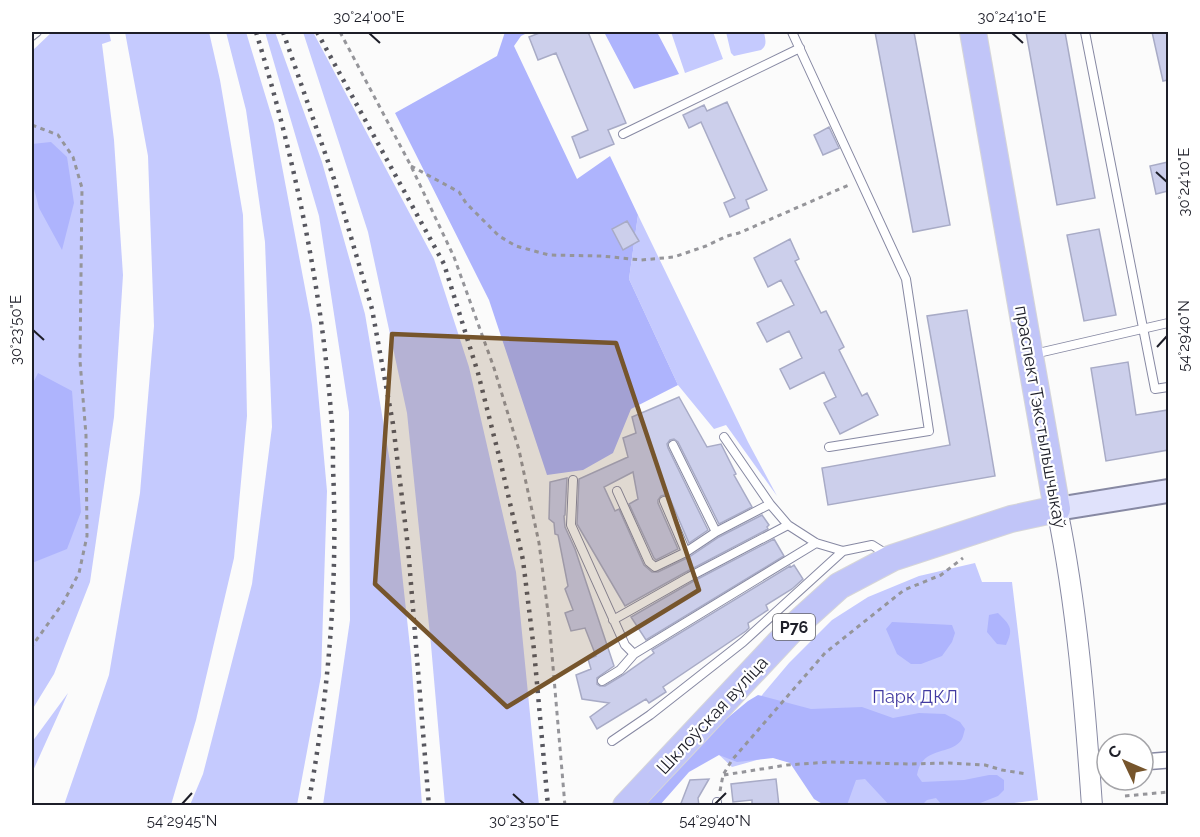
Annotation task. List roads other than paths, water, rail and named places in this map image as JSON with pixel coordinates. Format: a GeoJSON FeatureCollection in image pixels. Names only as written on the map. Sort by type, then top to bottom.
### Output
{"type":"FeatureCollection","features":[{"type":"Feature","properties":{"kind":"main road","name":"праспект Тэкстыльшчыкаў"},"geometry":{"type":"LineString","coordinates":[[974,32],[1057,509]]}},
{"type":"Feature","properties":{"kind":"main road"},"geometry":{"type":"LineString","coordinates":[[1057,509],[1168,491]]}},
{"type":"Feature","properties":{"kind":"main road","name":"Шклоўская вуліца"},"geometry":{"type":"LineString","coordinates":[[626,806],[797,624],[838,586],[892,558],[1011,519],[1057,509]]}},
{"type":"Feature","properties":{"kind":"street","name":"праспект Тэкстыльшчыкаў"},"geometry":{"type":"LineString","coordinates":[[1057,509],[1095,750]]}},
{"type":"Feature","properties":{"kind":"street","name":"праспект Тэкстыльшчыкаў"},"geometry":{"type":"LineString","coordinates":[[1092,806],[1095,786]]}},
{"type":"Feature","properties":{"kind":"lane"},"geometry":{"type":"LineString","coordinates":[[32,36],[37,32]]}},
{"type":"Feature","properties":{"kind":"lane"},"geometry":{"type":"LineString","coordinates":[[792,32],[906,279],[929,431],[829,447]]}},
{"type":"Feature","properties":{"kind":"lane"},"geometry":{"type":"LineString","coordinates":[[1085,32],[1155,389],[1168,387]]}},
{"type":"Feature","properties":{"kind":"lane"},"geometry":{"type":"LineString","coordinates":[[623,134],[800,48]]}},
{"type":"Feature","properties":{"kind":"lane"},"geometry":{"type":"LineString","coordinates":[[1030,355],[1168,323]]}},
{"type":"Feature","properties":{"kind":"lane"},"geometry":{"type":"LineString","coordinates":[[724,438],[770,504],[788,525],[816,543],[843,551],[872,545],[892,558]]}},
{"type":"Feature","properties":{"kind":"lane"},"geometry":{"type":"LineString","coordinates":[[673,445],[716,532]]}},
{"type":"Feature","properties":{"kind":"lane"},"geometry":{"type":"LineString","coordinates":[[573,480],[571,525],[625,645],[634,654]]}},
{"type":"Feature","properties":{"kind":"lane"},"geometry":{"type":"LineString","coordinates":[[617,491],[649,562],[655,567],[770,504]]}},
{"type":"Feature","properties":{"kind":"lane"},"geometry":{"type":"LineString","coordinates":[[664,501],[686,552]]}},
{"type":"Feature","properties":{"kind":"lane"},"geometry":{"type":"LineString","coordinates":[[614,620],[788,525]]}},
{"type":"Feature","properties":{"kind":"lane"},"geometry":{"type":"LineString","coordinates":[[602,681],[620,670],[634,654],[816,543]]}},
{"type":"Feature","properties":{"kind":"lane"},"geometry":{"type":"LineString","coordinates":[[612,741],[650,715],[743,642],[843,551]]}},
{"type":"Feature","properties":{"kind":"railway"},"geometry":{"type":"LineString","coordinates":[[256,32],[294,173],[304,221],[320,316],[332,427],[333,595],[326,679],[308,806]]}},
{"type":"Feature","properties":{"kind":"railway"},"geometry":{"type":"LineString","coordinates":[[283,32],[334,179],[372,309],[393,424],[408,547],[429,806]]}},
{"type":"Feature","properties":{"kind":"railway"},"geometry":{"type":"LineString","coordinates":[[317,32],[444,264],[478,373],[523,560],[534,650],[548,806]]}},
{"type":"Feature","properties":{"kind":"park label","name":"Парк ДКЛ"},"geometry":{"type":"Point","coordinates":[915,696]}}]}
